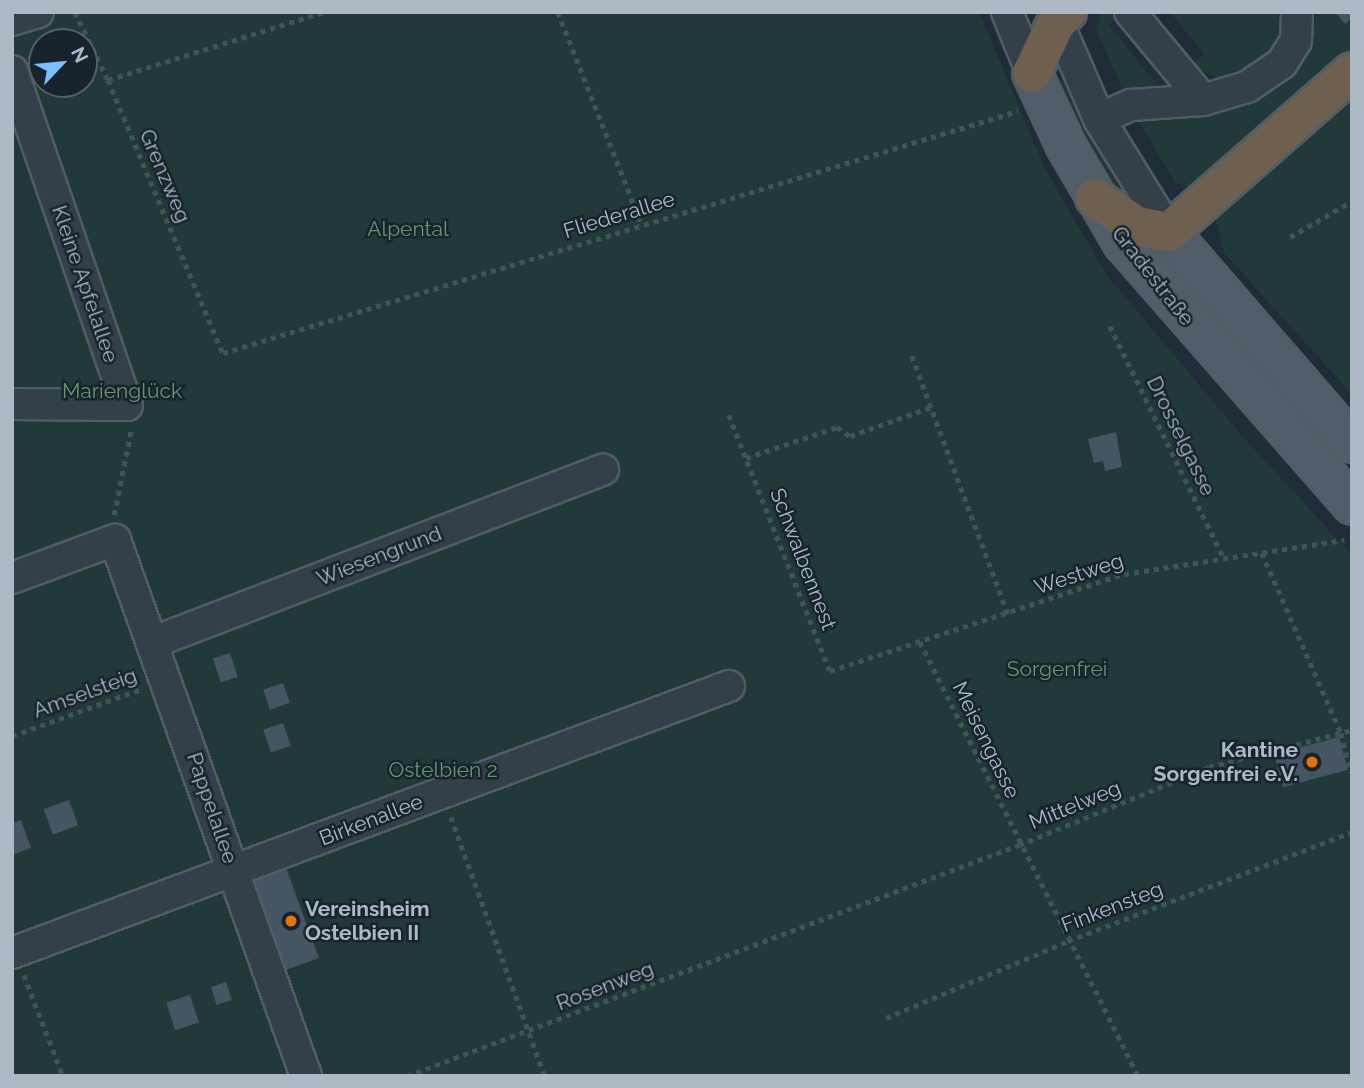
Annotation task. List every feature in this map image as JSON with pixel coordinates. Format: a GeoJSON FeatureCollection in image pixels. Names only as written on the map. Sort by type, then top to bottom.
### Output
{"type":"FeatureCollection","features":[{"type":"Feature","properties":{"kind":"highway"},"geometry":{"type":"LineString","coordinates":[[1028,91],[1059,16]]}},
{"type":"Feature","properties":{"kind":"highway"},"geometry":{"type":"LineString","coordinates":[[1095,198],[1137,226],[1169,232],[1352,72]]}},
{"type":"Feature","properties":{"kind":"main road","name":"Gradestraße"},"geometry":{"type":"LineString","coordinates":[[1028,91],[1095,198],[1169,300],[1348,522]]}},
{"type":"Feature","properties":{"kind":"main road","name":"Gradestraße"},"geometry":{"type":"LineString","coordinates":[[1169,232],[1352,443]]}},
{"type":"Feature","properties":{"kind":"street"},"geometry":{"type":"LineString","coordinates":[[12,20],[38,12]]}},
{"type":"Feature","properties":{"kind":"street","name":"Gradestraße"},"geometry":{"type":"LineString","coordinates":[[1007,12],[1028,91]]}},
{"type":"Feature","properties":{"kind":"street"},"geometry":{"type":"LineString","coordinates":[[1130,12],[1203,100]]}},
{"type":"Feature","properties":{"kind":"street"},"geometry":{"type":"LineString","coordinates":[[1099,120],[1131,105],[1203,100],[1247,88],[1283,63],[1296,41],[1297,12]]}},
{"type":"Feature","properties":{"kind":"street","name":"Gradestraße"},"geometry":{"type":"LineString","coordinates":[[1059,16],[1099,120],[1169,232]]}},
{"type":"Feature","properties":{"kind":"street","name":"Kleine Apfelallee"},"geometry":{"type":"LineString","coordinates":[[12,71],[127,405]]}},
{"type":"Feature","properties":{"kind":"street"},"geometry":{"type":"LineString","coordinates":[[12,404],[127,405]]}},
{"type":"Feature","properties":{"kind":"street","name":"Wiesengrund"},"geometry":{"type":"LineString","coordinates":[[155,642],[603,470]]}},
{"type":"Feature","properties":{"kind":"street"},"geometry":{"type":"LineString","coordinates":[[12,578],[115,540]]}},
{"type":"Feature","properties":{"kind":"street","name":"Pappelallee"},"geometry":{"type":"LineString","coordinates":[[115,540],[155,642],[306,1076]]}},
{"type":"Feature","properties":{"kind":"street","name":"Birkenallee"},"geometry":{"type":"LineString","coordinates":[[14,952],[729,686]]}},
{"type":"Feature","properties":{"kind":"path","name":"Grenzweg"},"geometry":{"type":"LineString","coordinates":[[75,12],[108,80],[223,353]]}},
{"type":"Feature","properties":{"kind":"path"},"geometry":{"type":"LineString","coordinates":[[108,80],[324,12]]}},
{"type":"Feature","properties":{"kind":"path"},"geometry":{"type":"LineString","coordinates":[[558,12],[642,225]]}},
{"type":"Feature","properties":{"kind":"path","name":"Fliederallee"},"geometry":{"type":"LineString","coordinates":[[223,353],[642,225],[1028,91]]}},
{"type":"Feature","properties":{"kind":"path"},"geometry":{"type":"LineString","coordinates":[[1290,237],[1352,201]]}},
{"type":"Feature","properties":{"kind":"path","name":"Drosselgasse"},"geometry":{"type":"LineString","coordinates":[[1110,326],[1224,559]]}},
{"type":"Feature","properties":{"kind":"path"},"geometry":{"type":"LineString","coordinates":[[912,356],[1008,614]]}},
{"type":"Feature","properties":{"kind":"path"},"geometry":{"type":"LineString","coordinates":[[115,540],[113,517],[133,421],[127,405]]}},
{"type":"Feature","properties":{"kind":"path"},"geometry":{"type":"LineString","coordinates":[[746,458],[837,427],[850,436],[932,407]]}},
{"type":"Feature","properties":{"kind":"path","name":"Schwalbennest"},"geometry":{"type":"LineString","coordinates":[[729,415],[830,671]]}},
{"type":"Feature","properties":{"kind":"path","name":"Westweg"},"geometry":{"type":"LineString","coordinates":[[830,671],[1124,574],[1262,553],[1348,522]]}},
{"type":"Feature","properties":{"kind":"path"},"geometry":{"type":"LineString","coordinates":[[1262,553],[1341,733],[1352,773]]}},
{"type":"Feature","properties":{"kind":"path","name":"Meisengasse"},"geometry":{"type":"LineString","coordinates":[[920,642],[1019,845],[1138,1076]]}},
{"type":"Feature","properties":{"kind":"path","name":"Amselsteig"},"geometry":{"type":"LineString","coordinates":[[12,736],[168,679]]}},
{"type":"Feature","properties":{"kind":"path","name":"Mittelweg"},"geometry":{"type":"LineString","coordinates":[[813,922],[1019,845],[1209,766],[1352,730]]}},
{"type":"Feature","properties":{"kind":"path"},"geometry":{"type":"LineString","coordinates":[[442,793],[545,1076]]}},
{"type":"Feature","properties":{"kind":"path","name":"Finkensteg"},"geometry":{"type":"LineString","coordinates":[[886,1018],[1068,940],[1352,832]]}},
{"type":"Feature","properties":{"kind":"path","name":"Rosenweg"},"geometry":{"type":"LineString","coordinates":[[407,1076],[529,1032],[813,922]]}},
{"type":"Feature","properties":{"kind":"path"},"geometry":{"type":"LineString","coordinates":[[14,952],[63,1076]]}},
{"type":"Feature","properties":{"kind":"green space"},"geometry":{"type":"Polygon","coordinates":[[[12,12],[979,12],[1046,171],[1106,274],[1243,437],[1352,555],[1352,1076],[12,1076],[12,12]]]}},
{"type":"Feature","properties":{"kind":"green space"},"geometry":{"type":"Polygon","coordinates":[[[1102,12],[1124,12],[1109,25],[1161,89],[1125,94],[1096,30],[1102,12]]]}},
{"type":"Feature","properties":{"kind":"green space"},"geometry":{"type":"Polygon","coordinates":[[[1170,12],[1288,12],[1286,26],[1266,64],[1221,80],[1191,65],[1204,54],[1170,12]]]}},
{"type":"Feature","properties":{"kind":"green space"},"geometry":{"type":"Polygon","coordinates":[[[1318,12],[1335,12],[1345,24],[1352,18],[1352,53],[1195,189],[1175,183],[1136,116],[1185,115],[1309,37],[1318,12]]]}},
{"type":"Feature","properties":{"kind":"green space"},"geometry":{"type":"Polygon","coordinates":[[[1061,79],[1077,102],[1121,193],[1114,190],[1076,125],[1061,90],[1061,79]]]}},
{"type":"Feature","properties":{"kind":"green space"},"geometry":{"type":"Polygon","coordinates":[[[1352,102],[1352,394],[1224,253],[1215,217],[1352,102]]]}},
{"type":"Feature","properties":{"kind":"green space"},"geometry":{"type":"Polygon","coordinates":[[[1179,272],[1350,469],[1343,475],[1172,278],[1179,272]]]}},
{"type":"Feature","properties":{"kind":"building"},"geometry":{"type":"Polygon","coordinates":[[[1335,12],[1352,12],[1352,18],[1345,24],[1335,12]]]}},
{"type":"Feature","properties":{"kind":"building"},"geometry":{"type":"Polygon","coordinates":[[[1116,432],[1122,467],[1105,471],[1103,461],[1094,463],[1088,439],[1116,432]]]}},
{"type":"Feature","properties":{"kind":"building"},"geometry":{"type":"Polygon","coordinates":[[[230,653],[238,677],[221,682],[213,659],[230,653]]]}},
{"type":"Feature","properties":{"kind":"building"},"geometry":{"type":"Polygon","coordinates":[[[283,683],[290,703],[270,710],[263,690],[283,683]]]}},
{"type":"Feature","properties":{"kind":"building"},"geometry":{"type":"Polygon","coordinates":[[[283,723],[291,746],[271,753],[263,730],[283,723]]]}},
{"type":"Feature","properties":{"kind":"building"},"geometry":{"type":"Polygon","coordinates":[[[1339,737],[1348,770],[1283,787],[1274,754],[1339,737]]]}},
{"type":"Feature","properties":{"kind":"building"},"geometry":{"type":"Polygon","coordinates":[[[69,800],[78,825],[53,835],[44,809],[69,800]]]}},
{"type":"Feature","properties":{"kind":"building"},"geometry":{"type":"Polygon","coordinates":[[[21,820],[31,848],[12,855],[12,823],[21,820]]]}},
{"type":"Feature","properties":{"kind":"building"},"geometry":{"type":"Polygon","coordinates":[[[285,865],[319,958],[286,970],[252,877],[285,865]]]}},
{"type":"Feature","properties":{"kind":"building"},"geometry":{"type":"Polygon","coordinates":[[[226,982],[232,1000],[217,1005],[211,987],[226,982]]]}},
{"type":"Feature","properties":{"kind":"building"},"geometry":{"type":"Polygon","coordinates":[[[190,995],[199,1023],[175,1030],[166,1003],[190,995]]]}},
{"type":"Feature","properties":{"kind":"place","name":"Kantine Sorgenfrei e.V."},"geometry":{"type":"Point","coordinates":[1312,762]}},
{"type":"Feature","properties":{"kind":"place","name":"Vereinsheim Ostelbien II"},"geometry":{"type":"Point","coordinates":[291,921]}},
{"type":"Feature","properties":{"kind":"park label","name":"Alpental"},"geometry":{"type":"Point","coordinates":[408,229]}},
{"type":"Feature","properties":{"kind":"park label","name":"Marienglück"},"geometry":{"type":"Point","coordinates":[122,391]}},
{"type":"Feature","properties":{"kind":"park label","name":"Sorgenfrei"},"geometry":{"type":"Point","coordinates":[1057,669]}},
{"type":"Feature","properties":{"kind":"park label","name":"Ostelbien 2"},"geometry":{"type":"Point","coordinates":[443,770]}}]}
